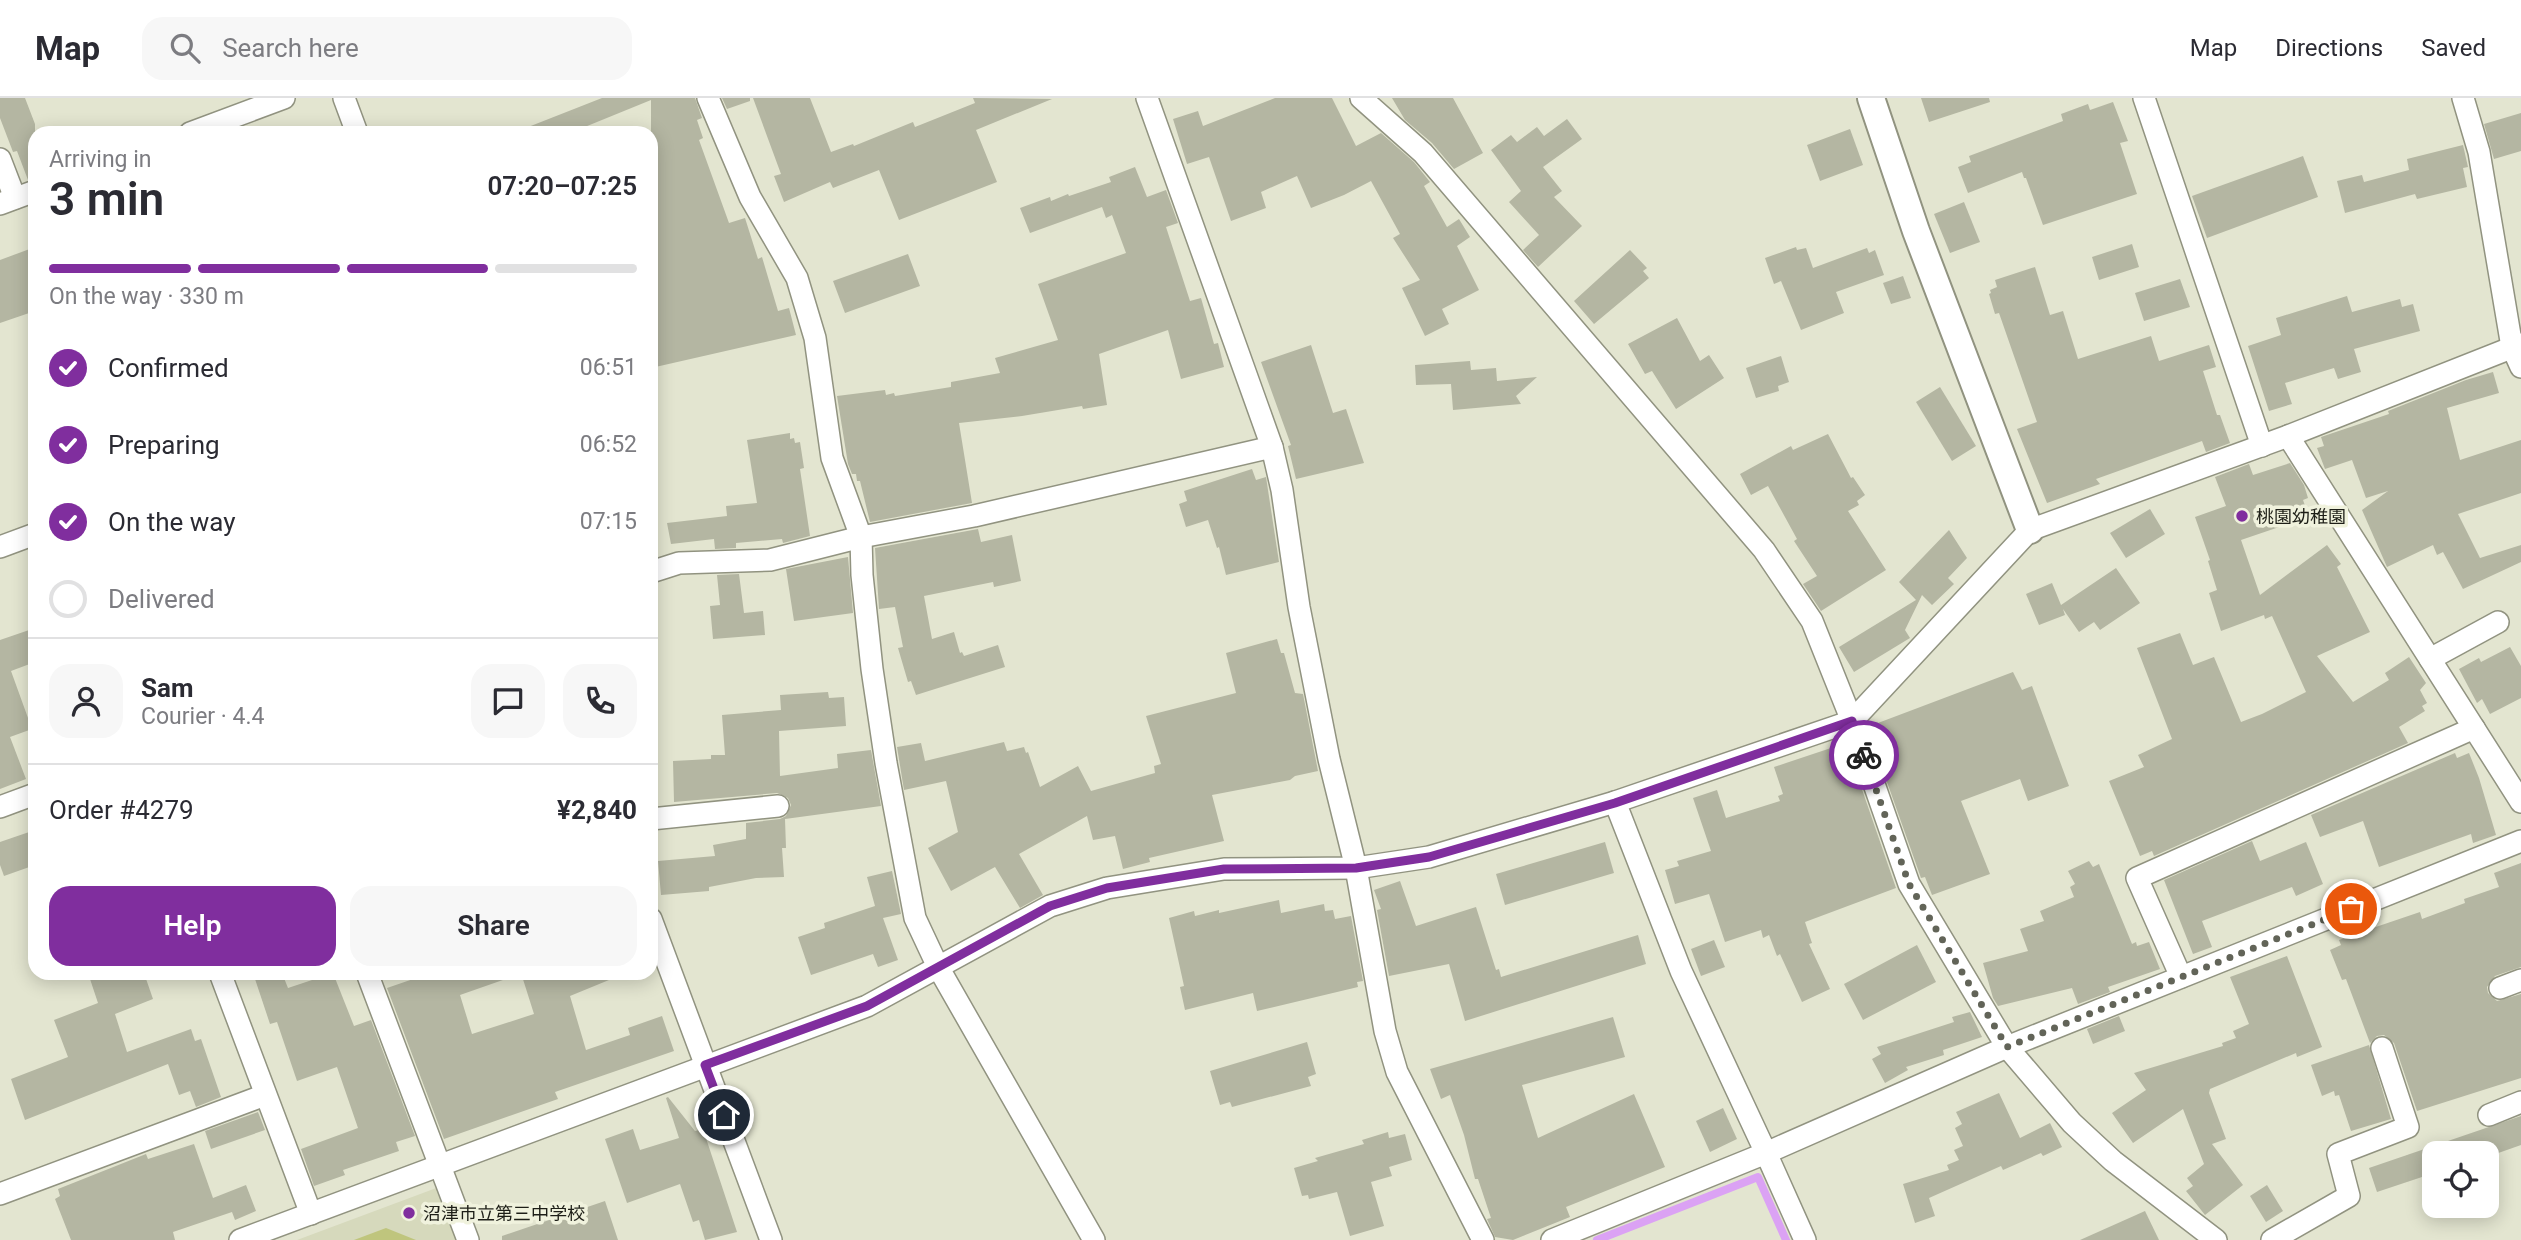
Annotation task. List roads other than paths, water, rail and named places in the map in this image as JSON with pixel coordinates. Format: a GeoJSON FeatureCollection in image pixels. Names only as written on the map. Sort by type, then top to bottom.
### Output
{"type":"FeatureCollection","features":[{"type":"Feature","properties":{"kind":"street"},"geometry":{"type":"LineString","coordinates":[[209,126],[284,98]]}},
{"type":"Feature","properties":{"kind":"street"},"geometry":{"type":"LineString","coordinates":[[344,98],[354,126]]}},
{"type":"Feature","properties":{"kind":"street"},"geometry":{"type":"LineString","coordinates":[[708,98],[750,197],[797,278],[815,338],[832,458],[861,537],[862,575],[886,763],[915,918],[938,967],[1094,1240]]}},
{"type":"Feature","properties":{"kind":"street"},"geometry":{"type":"LineString","coordinates":[[1147,98],[1272,447],[1282,490],[1299,607],[1324,734],[1356,868],[1385,1031],[1397,1072],[1483,1240]]}},
{"type":"Feature","properties":{"kind":"street"},"geometry":{"type":"LineString","coordinates":[[1361,98],[1423,153],[1764,550],[1812,621],[1852,721],[1909,884],[2007,1047],[2072,1123],[2105,1153],[2216,1240]]}},
{"type":"Feature","properties":{"kind":"street"},"geometry":{"type":"LineString","coordinates":[[1871,98],[1916,231],[2029,530]]}},
{"type":"Feature","properties":{"kind":"street"},"geometry":{"type":"LineString","coordinates":[[2144,98],[2262,446]]}},
{"type":"Feature","properties":{"kind":"street"},"geometry":{"type":"LineString","coordinates":[[240,1240],[867,1006],[1050,906],[1107,888],[1224,869],[1356,868],[1429,857],[1615,803],[1852,721],[2029,530],[2518,353],[2479,152],[2463,98]]}},
{"type":"Feature","properties":{"kind":"street"},"geometry":{"type":"LineString","coordinates":[[0,159],[17,198]]}},
{"type":"Feature","properties":{"kind":"street"},"geometry":{"type":"LineString","coordinates":[[2288,436],[2521,802]]}},
{"type":"Feature","properties":{"kind":"street"},"geometry":{"type":"LineString","coordinates":[[658,570],[678,563],[770,560],[861,537],[988,513],[1272,447]]}},
{"type":"Feature","properties":{"kind":"street"},"geometry":{"type":"LineString","coordinates":[[0,547],[28,537]]}},
{"type":"Feature","properties":{"kind":"street"},"geometry":{"type":"LineString","coordinates":[[2430,659],[2498,622]]}},
{"type":"Feature","properties":{"kind":"street"},"geometry":{"type":"LineString","coordinates":[[2181,977],[2137,878],[2474,728]]}},
{"type":"Feature","properties":{"kind":"street"},"geometry":{"type":"LineString","coordinates":[[0,807],[28,797]]}},
{"type":"Feature","properties":{"kind":"street"},"geometry":{"type":"LineString","coordinates":[[1615,803],[1681,971],[1805,1240]]}},
{"type":"Feature","properties":{"kind":"street"},"geometry":{"type":"LineString","coordinates":[[658,818],[778,806]]}},
{"type":"Feature","properties":{"kind":"street"},"geometry":{"type":"LineString","coordinates":[[1552,1240],[1766,1153],[2007,1047],[2521,841]]}},
{"type":"Feature","properties":{"kind":"street"},"geometry":{"type":"LineString","coordinates":[[658,938],[772,1240]]}},
{"type":"Feature","properties":{"kind":"street"},"geometry":{"type":"LineString","coordinates":[[223,980],[311,1213]]}},
{"type":"Feature","properties":{"kind":"street"},"geometry":{"type":"LineString","coordinates":[[370,980],[468,1240]]}},
{"type":"Feature","properties":{"kind":"street"},"geometry":{"type":"LineString","coordinates":[[2500,988],[2521,980]]}},
{"type":"Feature","properties":{"kind":"street"},"geometry":{"type":"LineString","coordinates":[[2272,1240],[2349,1196],[2338,1154],[2408,1127],[2382,1048]]}},
{"type":"Feature","properties":{"kind":"street"},"geometry":{"type":"LineString","coordinates":[[0,1194],[265,1094]]}},
{"type":"Feature","properties":{"kind":"street"},"geometry":{"type":"LineString","coordinates":[[2489,1115],[2521,1102]]}},
{"type":"Feature","properties":{"kind":"waterway"},"geometry":{"type":"LineString","coordinates":[[1597,1240],[1758,1177],[1786,1240]]}},
{"type":"Feature","properties":{"kind":"place","name":"桃園幼稚園"},"geometry":{"type":"Point","coordinates":[2242,516]}},
{"type":"Feature","properties":{"kind":"place","name":"沼津市立第三中学校"},"geometry":{"type":"Point","coordinates":[409,1213]}}]}
